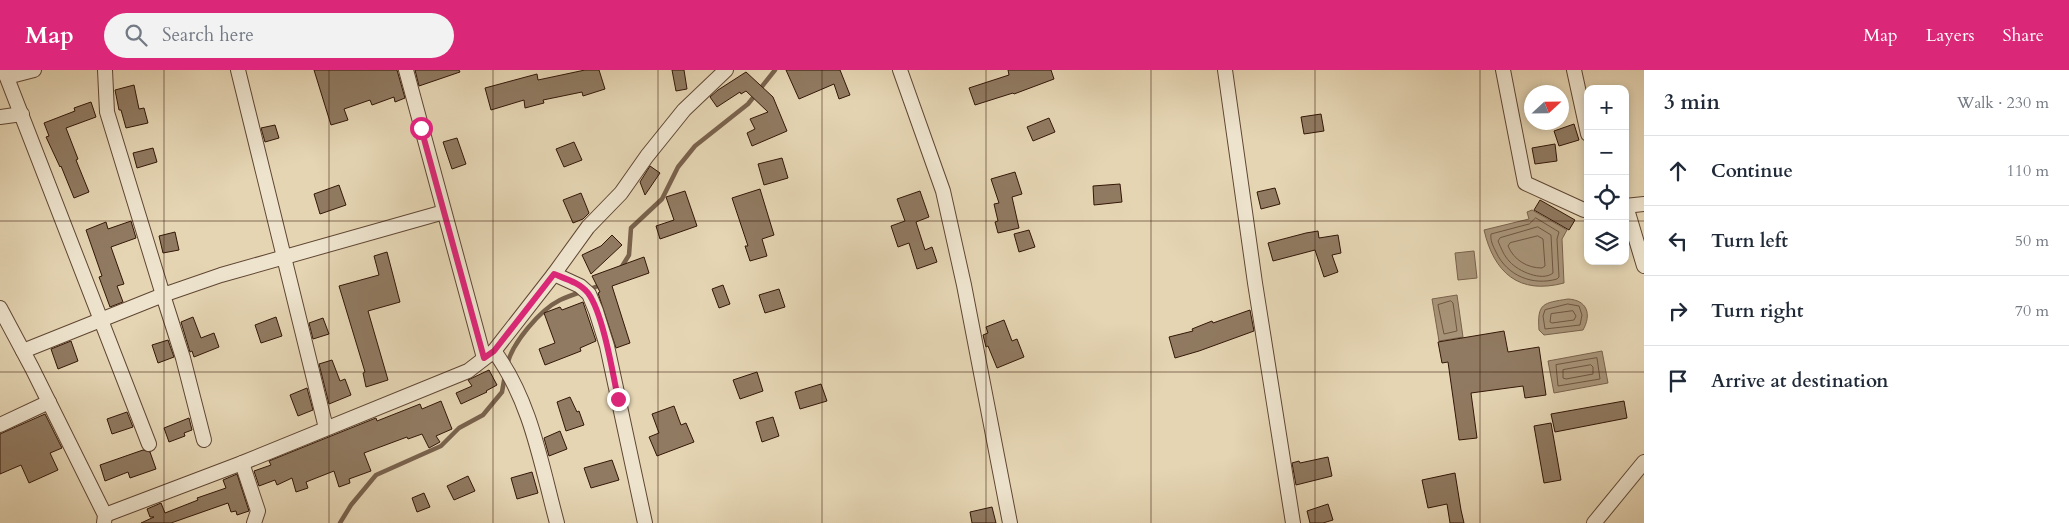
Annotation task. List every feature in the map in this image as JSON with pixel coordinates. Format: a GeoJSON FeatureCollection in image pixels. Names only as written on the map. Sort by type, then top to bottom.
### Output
{"type":"FeatureCollection","features":[{"type":"Feature","properties":{"kind":"street"},"geometry":{"type":"LineString","coordinates":[[34,70],[6,74],[149,444]]}},
{"type":"Feature","properties":{"kind":"street"},"geometry":{"type":"LineString","coordinates":[[105,70],[107,112],[183,358],[204,440]]}},
{"type":"Feature","properties":{"kind":"street"},"geometry":{"type":"LineString","coordinates":[[238,70],[326,428]]}},
{"type":"Feature","properties":{"kind":"street"},"geometry":{"type":"LineString","coordinates":[[406,70],[444,212],[489,355],[506,369],[529,417],[557,523]]}},
{"type":"Feature","properties":{"kind":"street"},"geometry":{"type":"LineString","coordinates":[[0,308],[49,402],[104,519],[468,371],[489,355],[554,274],[588,227],[620,192],[684,110],[726,70]]}},
{"type":"Feature","properties":{"kind":"street"},"geometry":{"type":"LineString","coordinates":[[900,70],[944,190],[1010,523]]}},
{"type":"Feature","properties":{"kind":"street"},"geometry":{"type":"LineString","coordinates":[[1225,70],[1255,283],[1293,523]]}},
{"type":"Feature","properties":{"kind":"street"},"geometry":{"type":"LineString","coordinates":[[1504,70],[1524,183],[1584,210]]}},
{"type":"Feature","properties":{"kind":"street"},"geometry":{"type":"LineString","coordinates":[[1574,70],[1587,130]]}},
{"type":"Feature","properties":{"kind":"street"},"geometry":{"type":"LineString","coordinates":[[0,117],[22,114]]}},
{"type":"Feature","properties":{"kind":"street"},"geometry":{"type":"LineString","coordinates":[[1629,206],[1644,204]]}},
{"type":"Feature","properties":{"kind":"street"},"geometry":{"type":"LineString","coordinates":[[23,351],[163,295],[221,275],[444,212]]}},
{"type":"Feature","properties":{"kind":"street"},"geometry":{"type":"LineString","coordinates":[[1629,216],[1644,266]]}},
{"type":"Feature","properties":{"kind":"street"},"geometry":{"type":"LineString","coordinates":[[554,274],[585,290],[607,346],[645,523]]}},
{"type":"Feature","properties":{"kind":"street"},"geometry":{"type":"LineString","coordinates":[[0,425],[49,402]]}},
{"type":"Feature","properties":{"kind":"street"},"geometry":{"type":"LineString","coordinates":[[1594,523],[1644,462]]}},
{"type":"Feature","properties":{"kind":"street"},"geometry":{"type":"LineString","coordinates":[[242,463],[258,511],[254,523]]}},
{"type":"Feature","properties":{"kind":"water"},"geometry":{"type":"Polygon","coordinates":[[[1532,210],[1567,230],[1562,239],[1564,283],[1534,286],[1522,283],[1502,269],[1488,245],[1484,230],[1529,219],[1527,212],[1532,210]]]}},
{"type":"Feature","properties":{"kind":"water"},"geometry":{"type":"Polygon","coordinates":[[[1474,251],[1477,278],[1458,280],[1455,253],[1474,251]]]}},
{"type":"Feature","properties":{"kind":"water"},"geometry":{"type":"Polygon","coordinates":[[[1457,295],[1463,337],[1439,341],[1432,299],[1457,295]]]}},
{"type":"Feature","properties":{"kind":"water"},"geometry":{"type":"Polygon","coordinates":[[[1568,299],[1580,302],[1586,309],[1587,319],[1583,330],[1544,335],[1539,330],[1539,314],[1543,306],[1547,303],[1568,299]]]}},
{"type":"Feature","properties":{"kind":"water"},"geometry":{"type":"Polygon","coordinates":[[[1602,351],[1608,383],[1554,393],[1548,361],[1602,351]]]}},
{"type":"Feature","properties":{"kind":"building"},"geometry":{"type":"Polygon","coordinates":[[[314,70],[397,70],[405,98],[395,102],[394,97],[372,105],[370,100],[344,109],[348,120],[331,125],[314,70]]]}},
{"type":"Feature","properties":{"kind":"building"},"geometry":{"type":"Polygon","coordinates":[[[415,70],[459,70],[460,72],[419,86],[415,70]]]}},
{"type":"Feature","properties":{"kind":"building"},"geometry":{"type":"Polygon","coordinates":[[[585,70],[599,70],[605,89],[583,96],[582,92],[543,100],[544,103],[525,108],[524,100],[491,110],[485,88],[537,74],[538,80],[585,70]]]}},
{"type":"Feature","properties":{"kind":"building"},"geometry":{"type":"Polygon","coordinates":[[[672,70],[684,70],[687,89],[676,91],[672,70]]]}},
{"type":"Feature","properties":{"kind":"building"},"geometry":{"type":"Polygon","coordinates":[[[786,70],[840,70],[850,95],[839,99],[834,84],[799,99],[786,70]]]}},
{"type":"Feature","properties":{"kind":"building"},"geometry":{"type":"Polygon","coordinates":[[[1008,70],[1051,70],[1054,79],[1014,94],[975,105],[969,88],[1009,75],[1008,70]]]}},
{"type":"Feature","properties":{"kind":"building"},"geometry":{"type":"Polygon","coordinates":[[[746,72],[773,97],[787,131],[752,146],[747,133],[755,129],[750,119],[768,112],[746,91],[741,94],[740,92],[717,107],[710,97],[746,72]]]}},
{"type":"Feature","properties":{"kind":"building"},"geometry":{"type":"Polygon","coordinates":[[[134,85],[139,109],[144,108],[148,123],[126,128],[121,110],[119,110],[115,90],[134,85]]]}},
{"type":"Feature","properties":{"kind":"building"},"geometry":{"type":"Polygon","coordinates":[[[91,102],[96,117],[66,128],[89,192],[74,198],[61,166],[46,137],[49,136],[44,123],[75,111],[74,108],[91,102]]]}},
{"type":"Feature","properties":{"kind":"building"},"geometry":{"type":"Polygon","coordinates":[[[1321,114],[1324,131],[1304,134],[1301,117],[1321,114]]]}},
{"type":"Feature","properties":{"kind":"building"},"geometry":{"type":"Polygon","coordinates":[[[1049,118],[1055,132],[1033,141],[1027,127],[1049,118]]]}},
{"type":"Feature","properties":{"kind":"building"},"geometry":{"type":"Polygon","coordinates":[[[1574,124],[1579,140],[1559,146],[1554,131],[1569,130],[1569,126],[1574,124]]]}},
{"type":"Feature","properties":{"kind":"building"},"geometry":{"type":"Polygon","coordinates":[[[275,125],[279,138],[265,142],[261,128],[275,125]]]}},
{"type":"Feature","properties":{"kind":"building"},"geometry":{"type":"Polygon","coordinates":[[[457,138],[466,164],[452,169],[443,142],[457,138]]]}},
{"type":"Feature","properties":{"kind":"building"},"geometry":{"type":"Polygon","coordinates":[[[574,142],[582,160],[564,167],[556,149],[574,142]]]}},
{"type":"Feature","properties":{"kind":"building"},"geometry":{"type":"Polygon","coordinates":[[[1555,144],[1557,161],[1535,164],[1532,148],[1555,144]]]}},
{"type":"Feature","properties":{"kind":"building"},"geometry":{"type":"Polygon","coordinates":[[[153,148],[157,162],[137,168],[133,153],[153,148]]]}},
{"type":"Feature","properties":{"kind":"building"},"geometry":{"type":"Polygon","coordinates":[[[782,158],[788,178],[764,185],[758,164],[782,158]]]}},
{"type":"Feature","properties":{"kind":"building"},"geometry":{"type":"Polygon","coordinates":[[[650,166],[660,173],[645,195],[640,182],[650,166]]]}},
{"type":"Feature","properties":{"kind":"building"},"geometry":{"type":"Polygon","coordinates":[[[1015,172],[1022,194],[1012,197],[1019,228],[998,233],[995,222],[998,221],[994,204],[999,203],[991,179],[1015,172]]]}},
{"type":"Feature","properties":{"kind":"building"},"geometry":{"type":"Polygon","coordinates":[[[1120,184],[1122,202],[1094,205],[1093,186],[1120,184]]]}},
{"type":"Feature","properties":{"kind":"building"},"geometry":{"type":"Polygon","coordinates":[[[339,185],[346,205],[320,214],[314,194],[339,185]]]}},
{"type":"Feature","properties":{"kind":"building"},"geometry":{"type":"Polygon","coordinates":[[[1275,188],[1280,204],[1261,209],[1257,192],[1275,188]]]}},
{"type":"Feature","properties":{"kind":"building"},"geometry":{"type":"Polygon","coordinates":[[[760,189],[774,235],[762,239],[767,256],[750,261],[745,246],[748,246],[732,198],[760,189]]]}},
{"type":"Feature","properties":{"kind":"building"},"geometry":{"type":"Polygon","coordinates":[[[685,191],[697,226],[660,239],[656,226],[674,220],[666,197],[685,191]]]}},
{"type":"Feature","properties":{"kind":"building"},"geometry":{"type":"Polygon","coordinates":[[[920,191],[929,217],[916,222],[925,250],[932,247],[937,262],[917,269],[909,243],[898,247],[891,226],[905,221],[897,199],[920,191]]]}},
{"type":"Feature","properties":{"kind":"building"},"geometry":{"type":"Polygon","coordinates":[[[581,193],[589,213],[583,219],[573,223],[563,200],[581,193]]]}},
{"type":"Feature","properties":{"kind":"building"},"geometry":{"type":"Polygon","coordinates":[[[1540,200],[1575,220],[1569,230],[1534,210],[1540,200]]]}},
{"type":"Feature","properties":{"kind":"building"},"geometry":{"type":"Polygon","coordinates":[[[131,221],[136,238],[111,247],[124,284],[117,286],[123,302],[110,307],[99,277],[102,276],[86,230],[106,222],[108,229],[131,221]]]}},
{"type":"Feature","properties":{"kind":"building"},"geometry":{"type":"Polygon","coordinates":[[[1029,230],[1035,247],[1019,252],[1014,234],[1029,230]]]}},
{"type":"Feature","properties":{"kind":"building"},"geometry":{"type":"Polygon","coordinates":[[[1318,231],[1319,238],[1338,235],[1341,253],[1332,255],[1338,272],[1324,277],[1315,250],[1273,261],[1268,243],[1318,231]]]}},
{"type":"Feature","properties":{"kind":"building"},"geometry":{"type":"Polygon","coordinates":[[[175,232],[179,250],[163,253],[159,236],[175,232]]]}},
{"type":"Feature","properties":{"kind":"building"},"geometry":{"type":"Polygon","coordinates":[[[612,235],[622,245],[591,274],[582,255],[601,246],[612,235]]]}},
{"type":"Feature","properties":{"kind":"building"},"geometry":{"type":"Polygon","coordinates":[[[387,252],[400,302],[368,311],[388,380],[366,387],[363,373],[365,372],[339,286],[379,275],[374,256],[387,252]]]}},
{"type":"Feature","properties":{"kind":"building"},"geometry":{"type":"Polygon","coordinates":[[[644,257],[649,273],[612,286],[630,343],[616,348],[598,293],[600,292],[592,276],[644,257]]]}},
{"type":"Feature","properties":{"kind":"building"},"geometry":{"type":"Polygon","coordinates":[[[723,285],[730,304],[719,308],[712,289],[723,285]]]}},
{"type":"Feature","properties":{"kind":"building"},"geometry":{"type":"Polygon","coordinates":[[[779,289],[785,307],[765,313],[759,295],[779,289]]]}},
{"type":"Feature","properties":{"kind":"building"},"geometry":{"type":"Polygon","coordinates":[[[583,302],[596,341],[580,348],[581,351],[545,365],[539,349],[555,343],[544,313],[560,307],[562,310],[583,302]]]}},
{"type":"Feature","properties":{"kind":"building"},"geometry":{"type":"Polygon","coordinates":[[[1250,310],[1254,331],[1175,358],[1169,337],[1193,331],[1192,329],[1212,321],[1213,323],[1250,310]]]}},
{"type":"Feature","properties":{"kind":"building"},"geometry":{"type":"Polygon","coordinates":[[[193,317],[201,338],[214,333],[219,347],[194,357],[192,351],[190,352],[181,322],[193,317]]]}},
{"type":"Feature","properties":{"kind":"building"},"geometry":{"type":"Polygon","coordinates":[[[276,317],[282,336],[261,343],[255,325],[276,317]]]}},
{"type":"Feature","properties":{"kind":"building"},"geometry":{"type":"Polygon","coordinates":[[[323,318],[329,334],[313,339],[309,323],[323,318]]]}},
{"type":"Feature","properties":{"kind":"building"},"geometry":{"type":"Polygon","coordinates":[[[1004,320],[1012,341],[1017,339],[1024,357],[997,368],[988,346],[986,347],[983,335],[988,333],[986,327],[1004,320]]]}},
{"type":"Feature","properties":{"kind":"building"},"geometry":{"type":"Polygon","coordinates":[[[1504,331],[1508,352],[1539,347],[1546,395],[1525,398],[1523,386],[1471,393],[1477,438],[1459,440],[1448,362],[1442,363],[1438,342],[1504,331]]]}},
{"type":"Feature","properties":{"kind":"building"},"geometry":{"type":"Polygon","coordinates":[[[168,340],[174,357],[158,363],[152,345],[168,340]]]}},
{"type":"Feature","properties":{"kind":"building"},"geometry":{"type":"Polygon","coordinates":[[[71,341],[78,361],[58,369],[51,349],[71,341]]]}},
{"type":"Feature","properties":{"kind":"building"},"geometry":{"type":"Polygon","coordinates":[[[332,360],[340,381],[345,379],[351,395],[329,404],[319,364],[332,360]]]}},
{"type":"Feature","properties":{"kind":"building"},"geometry":{"type":"Polygon","coordinates":[[[489,370],[497,385],[487,392],[461,404],[456,393],[472,386],[468,380],[489,370]]]}},
{"type":"Feature","properties":{"kind":"building"},"geometry":{"type":"Polygon","coordinates":[[[757,372],[763,391],[740,399],[733,380],[757,372]]]}},
{"type":"Feature","properties":{"kind":"building"},"geometry":{"type":"Polygon","coordinates":[[[821,384],[827,401],[800,409],[795,392],[821,384]]]}},
{"type":"Feature","properties":{"kind":"building"},"geometry":{"type":"Polygon","coordinates":[[[307,388],[313,410],[298,416],[290,395],[307,388]]]}},
{"type":"Feature","properties":{"kind":"building"},"geometry":{"type":"Polygon","coordinates":[[[570,397],[577,412],[579,411],[584,425],[566,431],[557,402],[570,397]]]}},
{"type":"Feature","properties":{"kind":"building"},"geometry":{"type":"Polygon","coordinates":[[[441,401],[452,429],[436,436],[440,442],[429,448],[422,434],[408,439],[407,437],[364,453],[371,471],[349,479],[350,483],[339,487],[334,471],[306,482],[308,488],[296,492],[292,478],[277,485],[275,480],[259,486],[254,471],[271,465],[269,461],[376,418],[377,421],[420,404],[422,409],[441,401]]]}},
{"type":"Feature","properties":{"kind":"building"},"geometry":{"type":"Polygon","coordinates":[[[1624,401],[1627,418],[1555,432],[1551,414],[1624,401]]]}},
{"type":"Feature","properties":{"kind":"building"},"geometry":{"type":"Polygon","coordinates":[[[674,406],[681,425],[686,423],[694,442],[657,456],[649,437],[659,433],[652,414],[674,406]]]}},
{"type":"Feature","properties":{"kind":"building"},"geometry":{"type":"Polygon","coordinates":[[[127,412],[133,427],[112,434],[107,419],[127,412]]]}},
{"type":"Feature","properties":{"kind":"building"},"geometry":{"type":"Polygon","coordinates":[[[45,414],[62,448],[50,453],[58,470],[29,483],[21,465],[0,474],[0,434],[45,414]]]}},
{"type":"Feature","properties":{"kind":"building"},"geometry":{"type":"Polygon","coordinates":[[[773,417],[779,436],[762,442],[756,422],[773,417]]]}},
{"type":"Feature","properties":{"kind":"building"},"geometry":{"type":"Polygon","coordinates":[[[189,418],[192,430],[184,433],[185,436],[169,442],[164,428],[189,418]]]}},
{"type":"Feature","properties":{"kind":"building"},"geometry":{"type":"Polygon","coordinates":[[[1551,423],[1561,480],[1544,483],[1534,426],[1551,423]]]}},
{"type":"Feature","properties":{"kind":"building"},"geometry":{"type":"Polygon","coordinates":[[[560,431],[567,449],[549,456],[544,438],[560,431]]]}},
{"type":"Feature","properties":{"kind":"building"},"geometry":{"type":"Polygon","coordinates":[[[143,450],[150,452],[156,469],[130,478],[128,472],[105,481],[100,465],[143,450]]]}},
{"type":"Feature","properties":{"kind":"building"},"geometry":{"type":"Polygon","coordinates":[[[1328,457],[1332,476],[1296,485],[1292,463],[1328,457]]]}},
{"type":"Feature","properties":{"kind":"building"},"geometry":{"type":"Polygon","coordinates":[[[612,460],[619,480],[591,488],[584,468],[612,460]]]}},
{"type":"Feature","properties":{"kind":"building"},"geometry":{"type":"Polygon","coordinates":[[[532,472],[538,493],[517,499],[511,478],[532,472]]]}},
{"type":"Feature","properties":{"kind":"building"},"geometry":{"type":"Polygon","coordinates":[[[1455,473],[1464,523],[1450,523],[1447,504],[1428,508],[1422,480],[1455,473]]]}},
{"type":"Feature","properties":{"kind":"building"},"geometry":{"type":"Polygon","coordinates":[[[237,474],[249,511],[237,515],[236,511],[231,512],[228,503],[171,523],[141,523],[154,517],[150,517],[147,509],[161,503],[165,513],[198,500],[197,498],[226,488],[223,480],[237,474]]]}},
{"type":"Feature","properties":{"kind":"building"},"geometry":{"type":"Polygon","coordinates":[[[468,476],[475,491],[454,500],[447,486],[468,476]]]}},
{"type":"Feature","properties":{"kind":"building"},"geometry":{"type":"Polygon","coordinates":[[[424,493],[430,507],[417,512],[412,498],[424,493]]]}},
{"type":"Feature","properties":{"kind":"building"},"geometry":{"type":"Polygon","coordinates":[[[1328,504],[1333,520],[1323,523],[1310,523],[1307,511],[1328,504]]]}},
{"type":"Feature","properties":{"kind":"building"},"geometry":{"type":"Polygon","coordinates":[[[992,507],[996,523],[972,523],[970,512],[992,507]]]}},
{"type":"Feature","properties":{"kind":"waterway"},"geometry":{"type":"LineString","coordinates":[[621,268],[629,255],[631,228],[662,199],[678,167],[695,146],[748,104],[775,70]]}},
{"type":"Feature","properties":{"kind":"waterway"},"geometry":{"type":"LineString","coordinates":[[507,365],[521,337],[544,311],[560,300],[601,285]]}},
{"type":"Feature","properties":{"kind":"waterway"},"geometry":{"type":"LineString","coordinates":[[340,523],[351,505],[376,475],[441,446],[459,428],[483,415],[502,392],[505,375]]}},
{"type":"Feature","properties":{"kind":"route"},"geometry":{"type":"LineString","coordinates":[[421,128],[484,358],[494,351],[554,274],[580,286],[589,294],[607,346],[618,399]]}}]}
